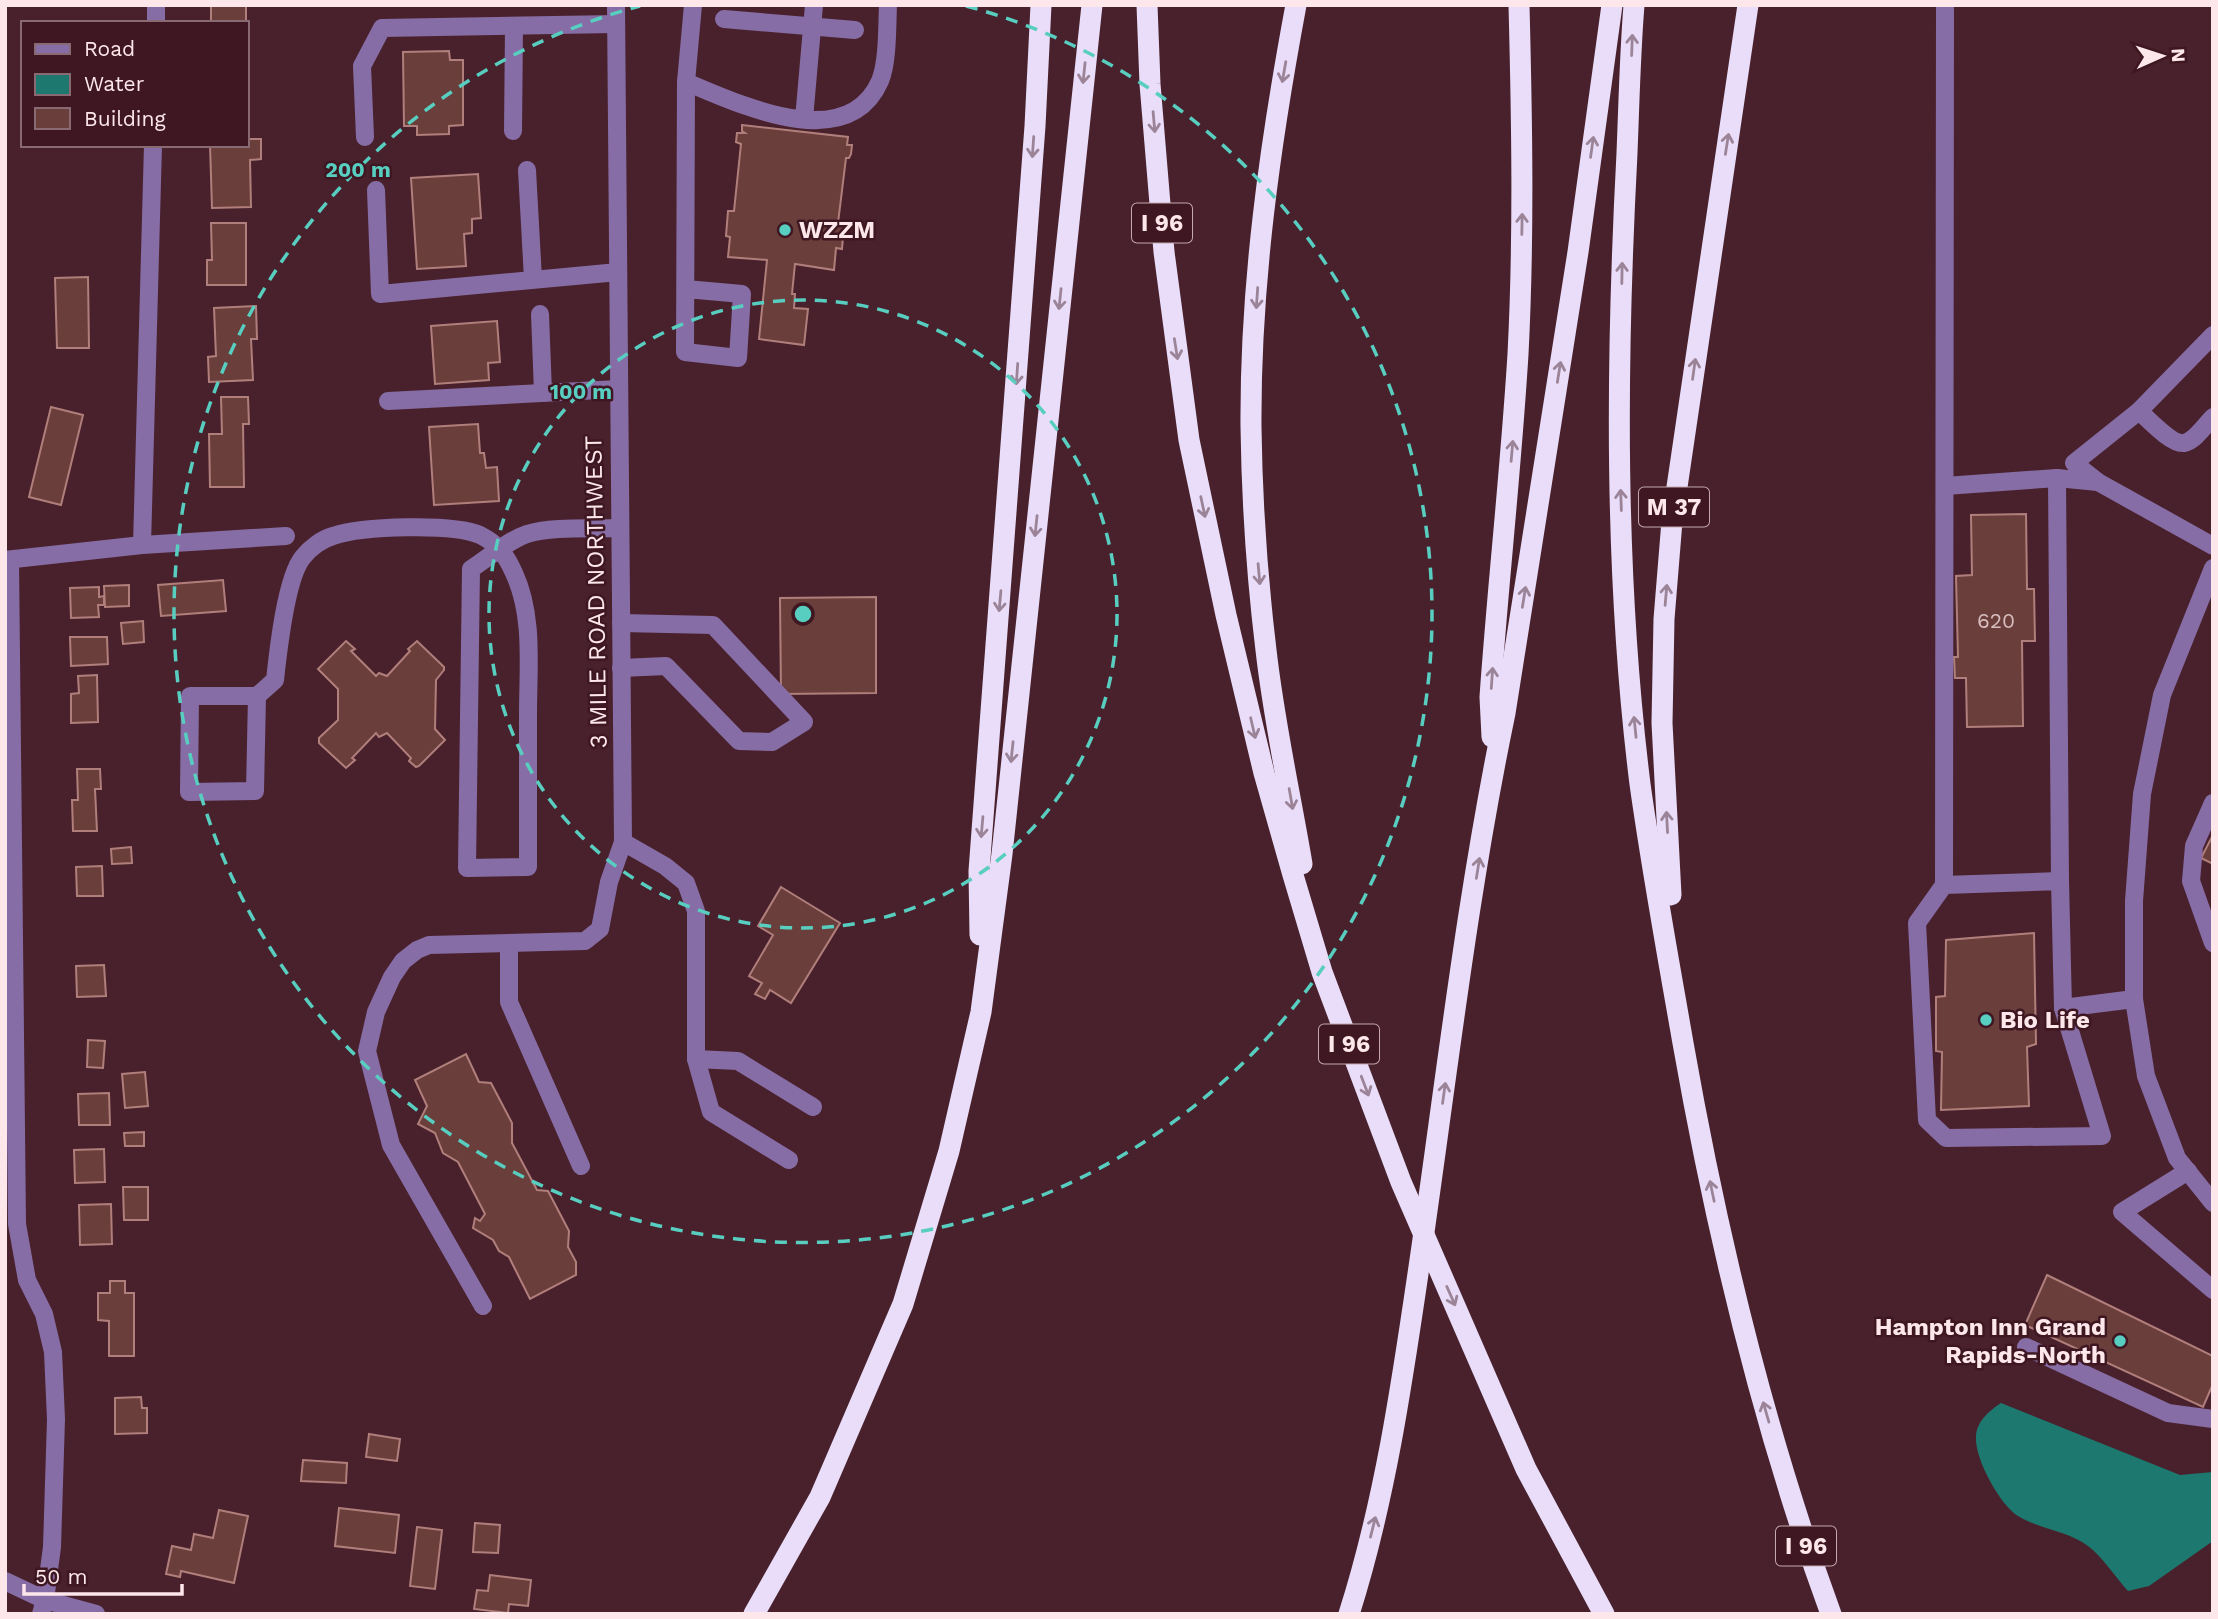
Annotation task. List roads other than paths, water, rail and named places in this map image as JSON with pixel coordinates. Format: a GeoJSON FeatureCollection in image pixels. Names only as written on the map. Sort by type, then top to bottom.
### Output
{"type":"FeatureCollection","features":[{"type":"Feature","properties":{"kind":"highway"},"geometry":{"type":"LineString","coordinates":[[981,1012],[979,871],[1034,140],[1041,5]]}},
{"type":"Feature","properties":{"kind":"highway"},"geometry":{"type":"LineString","coordinates":[[754,1614],[820,1497],[903,1304],[949,1152],[981,1012],[1002,854],[1091,5]]}},
{"type":"Feature","properties":{"kind":"highway","name":"I 96"},"geometry":{"type":"LineString","coordinates":[[1147,5],[1150,84],[1164,252],[1189,440],[1226,615],[1264,773],[1322,972],[1401,1182],[1526,1469],[1604,1614]]}},
{"type":"Feature","properties":{"kind":"highway"},"geometry":{"type":"LineString","coordinates":[[1296,5],[1277,111],[1261,226],[1251,426],[1256,542],[1266,651],[1322,972]]}},
{"type":"Feature","properties":{"kind":"highway"},"geometry":{"type":"LineString","coordinates":[[1493,770],[1490,698],[1513,439],[1520,303],[1523,142],[1519,5]]}},
{"type":"Feature","properties":{"kind":"highway"},"geometry":{"type":"LineString","coordinates":[[1349,1614],[1377,1513],[1402,1383],[1493,770],[1505,713],[1576,265],[1612,5]]}},
{"type":"Feature","properties":{"kind":"highway","name":"I 96"},"geometry":{"type":"LineString","coordinates":[[1634,5],[1623,231],[1619,388],[1620,494],[1628,650],[1640,784],[1705,1159],[1754,1371],[1784,1477],[1831,1614]]}},
{"type":"Feature","properties":{"kind":"highway","name":"M 37"},"geometry":{"type":"LineString","coordinates":[[1678,1012],[1662,723],[1664,619],[1672,521],[1748,5]]}},
{"type":"Feature","properties":{"kind":"street","name":"3 MILE ROAD NORTHWEST"},"geometry":{"type":"LineString","coordinates":[[483,1306],[391,1145],[367,1051],[376,1012],[392,977],[417,950],[429,945],[584,942],[600,929],[610,882],[623,842],[616,5]]}},
{"type":"Feature","properties":{"kind":"street"},"geometry":{"type":"LineString","coordinates":[[686,289],[741,294],[738,359],[685,352],[686,82],[693,5]]}},
{"type":"Feature","properties":{"kind":"street"},"geometry":{"type":"LineString","coordinates":[[804,119],[814,5]]}},
{"type":"Feature","properties":{"kind":"street"},"geometry":{"type":"LineString","coordinates":[[686,82],[741,106],[804,119],[828,120],[846,117],[869,98],[881,79],[888,5]]}},
{"type":"Feature","properties":{"kind":"street"},"geometry":{"type":"LineString","coordinates":[[1945,5],[1944,885],[1917,923],[1927,1120],[1946,1138],[2102,1136],[2063,1008],[2057,478]]}},
{"type":"Feature","properties":{"kind":"street"},"geometry":{"type":"LineString","coordinates":[[724,19],[855,30]]}},
{"type":"Feature","properties":{"kind":"street"},"geometry":{"type":"LineString","coordinates":[[365,137],[362,66],[382,27],[616,24]]}},
{"type":"Feature","properties":{"kind":"street"},"geometry":{"type":"LineString","coordinates":[[513,131],[514,26]]}},
{"type":"Feature","properties":{"kind":"street"},"geometry":{"type":"LineString","coordinates":[[142,545],[153,147]]}},
{"type":"Feature","properties":{"kind":"street"},"geometry":{"type":"LineString","coordinates":[[527,170],[533,279]]}},
{"type":"Feature","properties":{"kind":"street"},"geometry":{"type":"LineString","coordinates":[[376,190],[380,294],[618,272]]}},
{"type":"Feature","properties":{"kind":"street"},"geometry":{"type":"LineString","coordinates":[[540,314],[543,393]]}},
{"type":"Feature","properties":{"kind":"street"},"geometry":{"type":"LineString","coordinates":[[2213,335],[2139,411],[2074,463],[2098,482],[2213,546]]}},
{"type":"Feature","properties":{"kind":"street"},"geometry":{"type":"LineString","coordinates":[[388,401],[619,389]]}},
{"type":"Feature","properties":{"kind":"street"},"geometry":{"type":"LineString","coordinates":[[2139,411],[2174,442],[2184,443],[2194,437],[2213,417]]}},
{"type":"Feature","properties":{"kind":"street"},"geometry":{"type":"LineString","coordinates":[[1945,486],[2057,478],[2098,482]]}},
{"type":"Feature","properties":{"kind":"street"},"geometry":{"type":"LineString","coordinates":[[257,696],[255,791],[189,792],[190,696],[257,696],[275,680],[281,627],[302,558],[319,542],[355,532],[431,526],[457,528],[479,535],[502,550],[525,599],[528,638],[528,867],[467,868],[471,569],[502,550],[525,535],[540,531],[620,528]]}},
{"type":"Feature","properties":{"kind":"street"},"geometry":{"type":"LineString","coordinates":[[43,1607],[52,1547],[56,1419],[53,1352],[44,1314],[27,1280],[17,1224],[8,560],[142,545],[286,536]]}},
{"type":"Feature","properties":{"kind":"street"},"geometry":{"type":"LineString","coordinates":[[2213,568],[2162,695],[2142,794],[2134,901],[2134,999],[2146,1076],[2177,1158],[2213,1203]]}},
{"type":"Feature","properties":{"kind":"street"},"geometry":{"type":"LineString","coordinates":[[621,624],[713,625],[804,722],[772,742],[739,741],[666,666],[621,668]]}},
{"type":"Feature","properties":{"kind":"street"},"geometry":{"type":"LineString","coordinates":[[2213,803],[2194,846],[2191,881],[2213,943]]}},
{"type":"Feature","properties":{"kind":"street"},"geometry":{"type":"LineString","coordinates":[[623,842],[665,866],[686,883],[696,911],[696,1059],[711,1112],[789,1160]]}},
{"type":"Feature","properties":{"kind":"street"},"geometry":{"type":"LineString","coordinates":[[1944,885],[2060,881]]}},
{"type":"Feature","properties":{"kind":"street"},"geometry":{"type":"LineString","coordinates":[[509,944],[509,1002],[581,1166]]}},
{"type":"Feature","properties":{"kind":"street"},"geometry":{"type":"LineString","coordinates":[[2063,1008],[2134,999]]}},
{"type":"Feature","properties":{"kind":"street"},"geometry":{"type":"LineString","coordinates":[[696,1059],[738,1061],[813,1107]]}},
{"type":"Feature","properties":{"kind":"street"},"geometry":{"type":"LineString","coordinates":[[2188,1171],[2122,1212],[2213,1290]]}},
{"type":"Feature","properties":{"kind":"street"},"geometry":{"type":"LineString","coordinates":[[2026,1347],[2168,1413],[2213,1419]]}},
{"type":"Feature","properties":{"kind":"street"},"geometry":{"type":"LineString","coordinates":[[5,1581],[43,1607],[96,1614]]}},
{"type":"Feature","properties":{"kind":"water"},"geometry":{"type":"Polygon","coordinates":[[[2001,1403],[2180,1475],[2213,1472],[2213,1541],[2149,1586],[2128,1591],[2088,1546],[2018,1516],[1996,1492],[1979,1456],[1976,1436],[1981,1421],[2001,1403]]]}},
{"type":"Feature","properties":{"kind":"place","name":"WZZM"},"geometry":{"type":"Point","coordinates":[785,230]}},
{"type":"Feature","properties":{"kind":"place","name":"Bio Life"},"geometry":{"type":"Point","coordinates":[1986,1020]}},
{"type":"Feature","properties":{"kind":"place","name":"Hampton Inn Grand Rapids-North"},"geometry":{"type":"Point","coordinates":[2120,1341]}}]}
